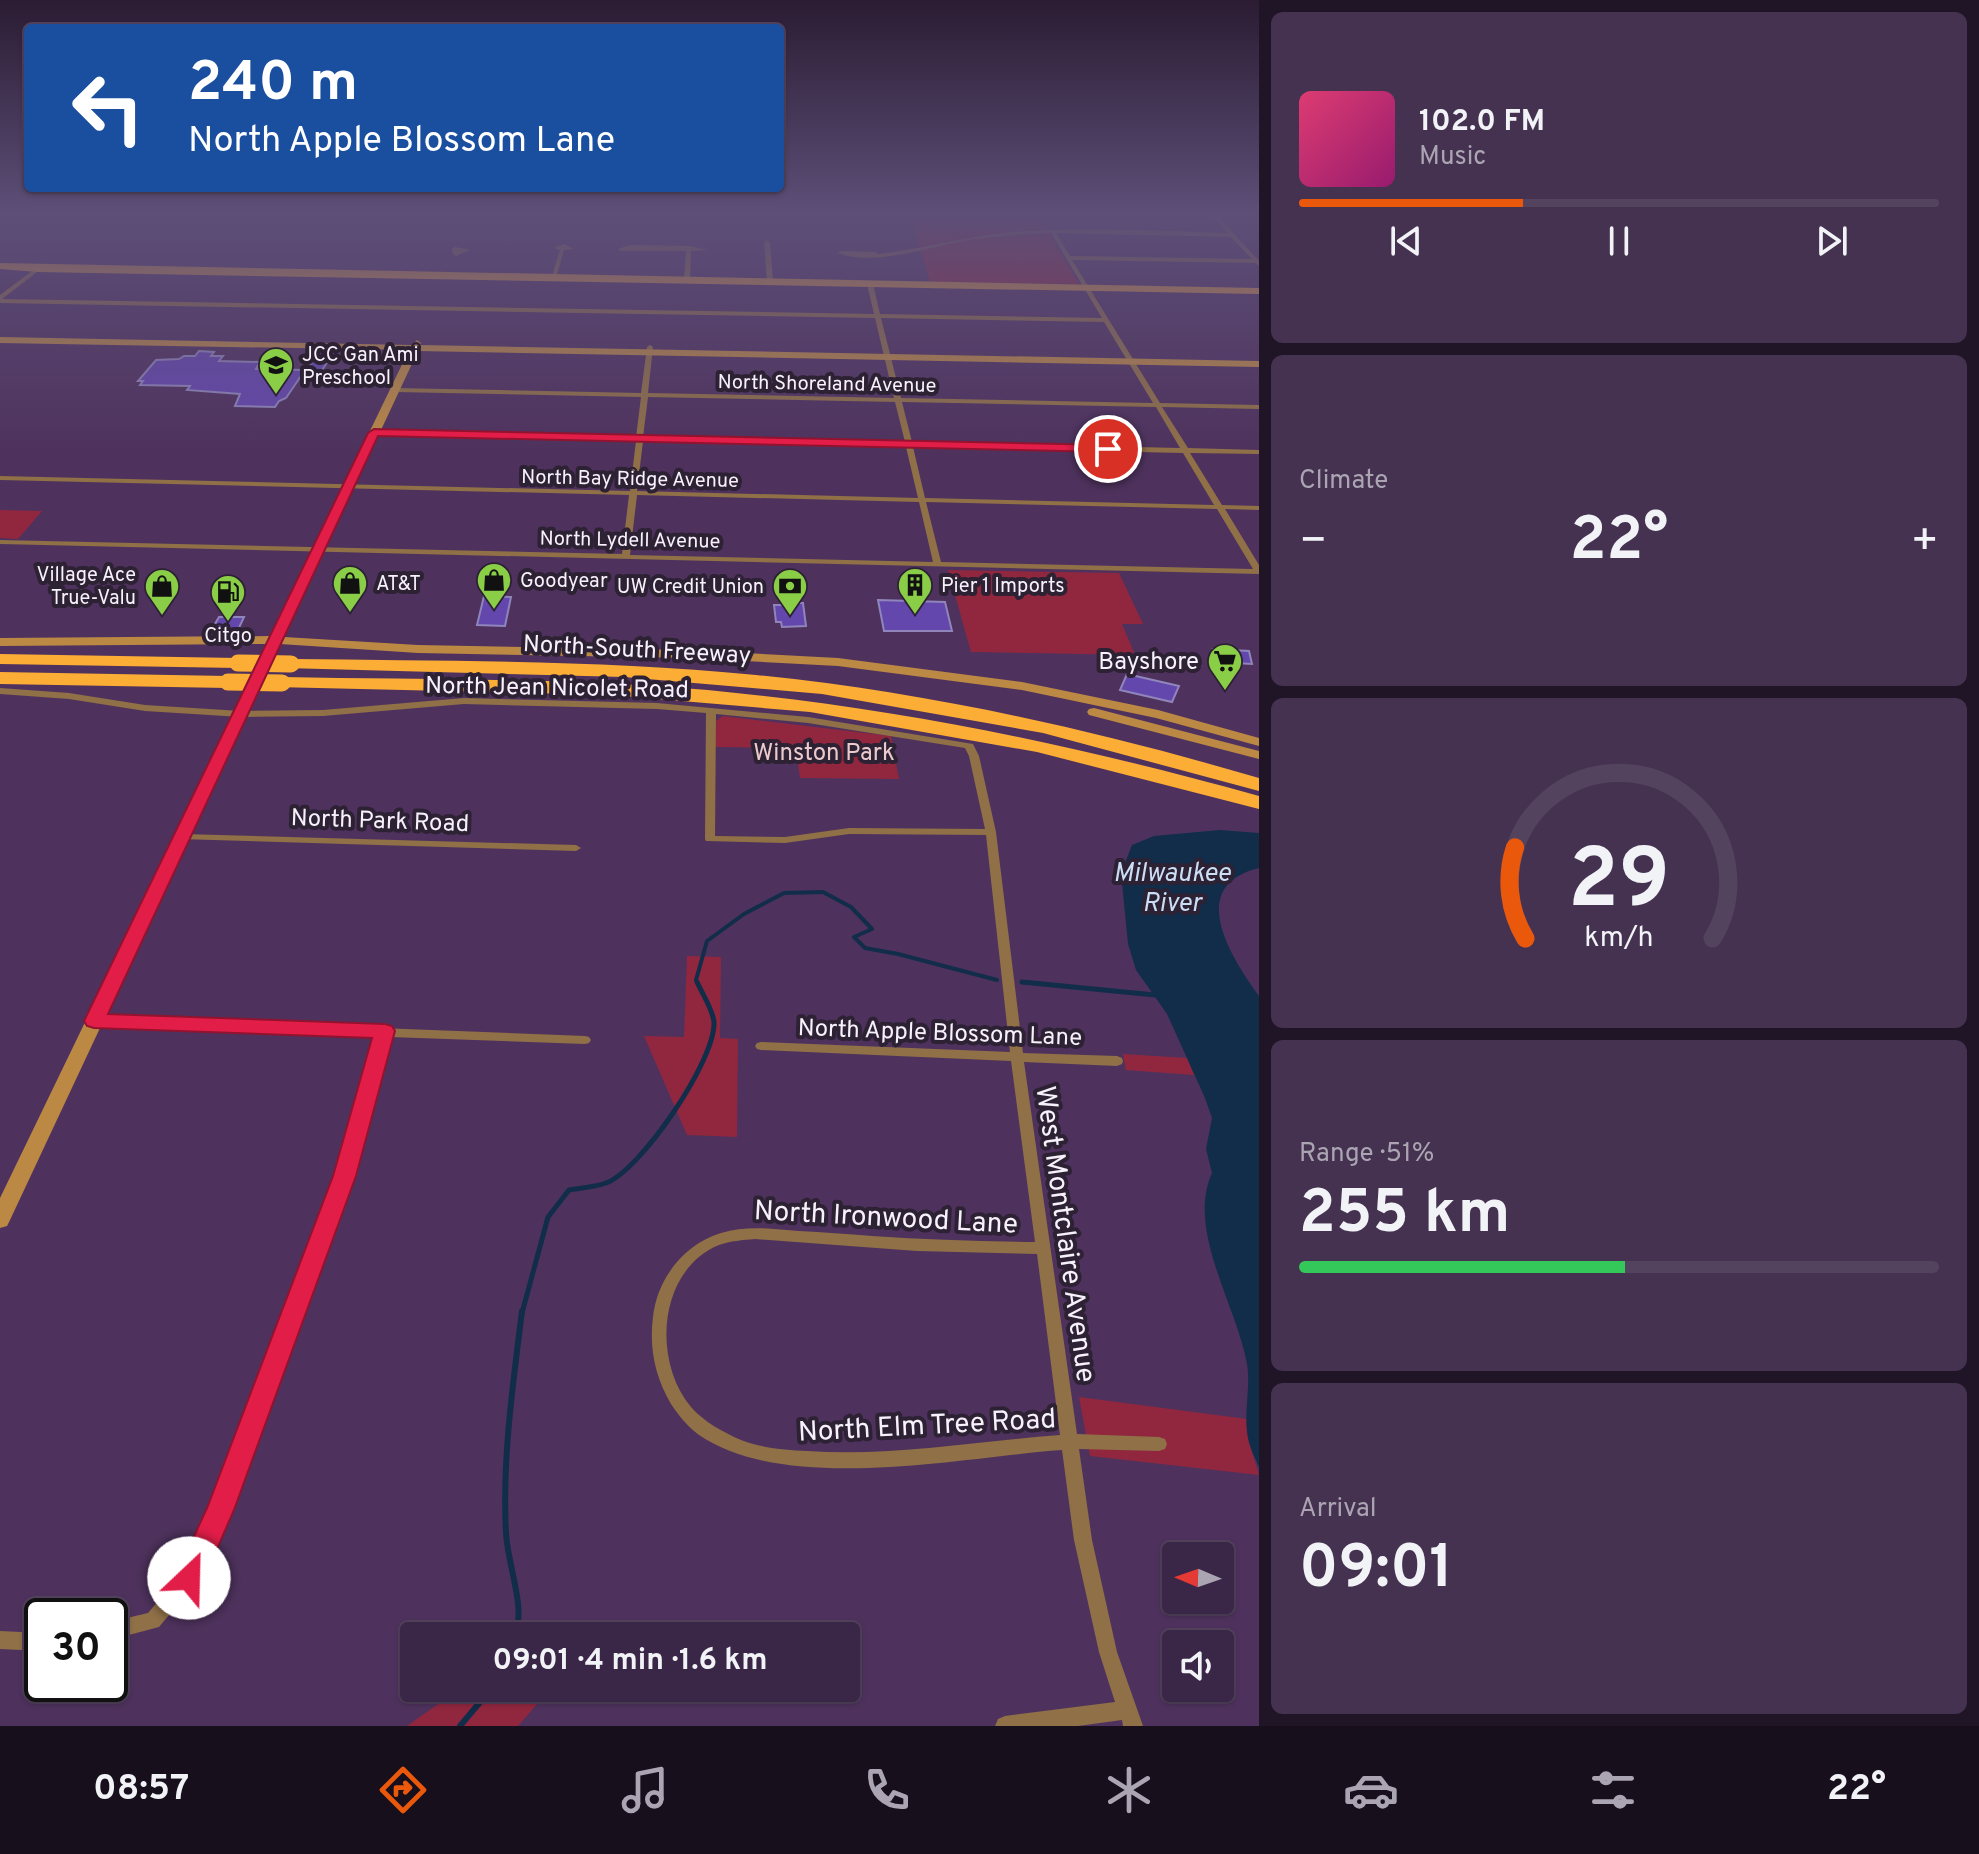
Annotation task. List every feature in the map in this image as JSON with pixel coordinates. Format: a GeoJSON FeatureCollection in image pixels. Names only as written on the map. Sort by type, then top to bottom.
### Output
{"type":"FeatureCollection","features":[{"type":"Feature","properties":{"kind":"highway","name":"North-South Freeway"},"geometry":{"type":"LineString","coordinates":[[0,659],[656,673],[821,688],[978,714],[1082,737],[1259,785]]}},
{"type":"Feature","properties":{"kind":"highway","name":"North-South Freeway"},"geometry":{"type":"LineString","coordinates":[[0,678],[657,692],[764,702],[990,737],[1180,779],[1259,803]]}},
{"type":"Feature","properties":{"kind":"street"},"geometry":{"type":"LineString","coordinates":[[872,293],[937,562]]}},
{"type":"Feature","properties":{"kind":"street"},"geometry":{"type":"LineString","coordinates":[[1089,293],[1259,572]]}},
{"type":"Feature","properties":{"kind":"street"},"geometry":{"type":"LineString","coordinates":[[0,299],[1106,320]]}},
{"type":"Feature","properties":{"kind":"street"},"geometry":{"type":"LineString","coordinates":[[0,337],[1259,361]]}},
{"type":"Feature","properties":{"kind":"street"},"geometry":{"type":"LineString","coordinates":[[0,1220],[416,345]]}},
{"type":"Feature","properties":{"kind":"street"},"geometry":{"type":"LineString","coordinates":[[626,557],[650,350]]}},
{"type":"Feature","properties":{"kind":"street","name":"North Shoreland Avenue"},"geometry":{"type":"LineString","coordinates":[[394,390],[1259,407]]}},
{"type":"Feature","properties":{"kind":"street"},"geometry":{"type":"LineString","coordinates":[[374,433],[1259,452]]}},
{"type":"Feature","properties":{"kind":"street","name":"North Bay Ridge Avenue"},"geometry":{"type":"LineString","coordinates":[[0,478],[1259,508]]}},
{"type":"Feature","properties":{"kind":"street","name":"North Lydell Avenue"},"geometry":{"type":"LineString","coordinates":[[0,542],[1259,572]]}},
{"type":"Feature","properties":{"kind":"street"},"geometry":{"type":"LineString","coordinates":[[0,642],[194,641],[690,654],[838,662],[1022,686],[1158,714],[1259,742]]}},
{"type":"Feature","properties":{"kind":"street"},"geometry":{"type":"LineString","coordinates":[[275,644],[418,657],[687,660],[845,671],[1021,695],[1152,725],[1259,755]]}},
{"type":"Feature","properties":{"kind":"street","name":"North Jean Nicolet Road"},"geometry":{"type":"LineString","coordinates":[[0,691],[69,696],[191,713],[323,713],[464,701],[711,710],[831,723],[969,746]]}},
{"type":"Feature","properties":{"kind":"street"},"geometry":{"type":"LineString","coordinates":[[711,710],[710,839],[785,840],[849,831],[991,832]]}},
{"type":"Feature","properties":{"kind":"street","name":"West Montclaire Avenue"},"geometry":{"type":"LineString","coordinates":[[969,746],[991,832],[1042,1248],[1089,1573],[1108,1652],[1130,1718]]}},
{"type":"Feature","properties":{"kind":"street","name":"North Park Road"},"geometry":{"type":"LineString","coordinates":[[183,837],[576,848]]}},
{"type":"Feature","properties":{"kind":"street"},"geometry":{"type":"LineString","coordinates":[[94,1021],[585,1040]]}},
{"type":"Feature","properties":{"kind":"street"},"geometry":{"type":"LineString","coordinates":[[128,1627],[153,1621],[189,1578],[220,1510],[344,1176],[385,1031]]}},
{"type":"Feature","properties":{"kind":"street","name":"North Apple Blossom Lane"},"geometry":{"type":"LineString","coordinates":[[761,1046],[1117,1061]]}},
{"type":"Feature","properties":{"kind":"street","name":"North Ironwood Lane"},"geometry":{"type":"LineString","coordinates":[[704,1430],[683,1408],[666,1376],[659,1346],[660,1310],[669,1284],[682,1264],[707,1244],[731,1236],[755,1233],[917,1245],[1042,1248]]}},
{"type":"Feature","properties":{"kind":"street","name":"North Elm Tree Road"},"geometry":{"type":"LineString","coordinates":[[704,1430],[748,1452],[788,1459],[836,1461],[1069,1442],[1159,1444]]}},
{"type":"Feature","properties":{"kind":"street"},"geometry":{"type":"LineString","coordinates":[[0,1640],[24,1641]]}},
{"type":"Feature","properties":{"kind":"street"},"geometry":{"type":"LineString","coordinates":[[1005,1726],[1130,1718]]}},
{"type":"Feature","properties":{"kind":"green space"},"geometry":{"type":"Polygon","coordinates":[[[0,510],[42,511],[18,539],[0,538],[0,510]]]}},
{"type":"Feature","properties":{"kind":"green space"},"geometry":{"type":"Polygon","coordinates":[[[948,570],[1119,573],[1143,624],[1122,624],[1135,655],[971,652],[948,570]]]}},
{"type":"Feature","properties":{"kind":"green space","name":"Winston Park"},"geometry":{"type":"Polygon","coordinates":[[[723,716],[891,736],[899,779],[800,778],[796,748],[715,747],[716,721],[723,716]]]}},
{"type":"Feature","properties":{"kind":"green space"},"geometry":{"type":"Polygon","coordinates":[[[687,956],[721,957],[720,1038],[738,1039],[737,1137],[687,1135],[644,1036],[684,1037],[687,956]]]}},
{"type":"Feature","properties":{"kind":"green space"},"geometry":{"type":"Polygon","coordinates":[[[1123,1054],[1187,1058],[1194,1075],[1126,1070],[1123,1054]]]}},
{"type":"Feature","properties":{"kind":"green space"},"geometry":{"type":"Polygon","coordinates":[[[1079,1397],[1247,1419],[1248,1439],[1259,1475],[1090,1456],[1079,1397]]]}},
{"type":"Feature","properties":{"kind":"green space"},"geometry":{"type":"Polygon","coordinates":[[[441,1702],[539,1702],[518,1726],[407,1726],[441,1702]]]}},
{"type":"Feature","properties":{"kind":"water","name":"Milwaukee River"},"geometry":{"type":"Polygon","coordinates":[[[1220,830],[1259,833],[1259,868],[1237,877],[1224,890],[1219,906],[1227,943],[1259,996],[1259,1467],[1247,1429],[1247,1364],[1242,1341],[1216,1268],[1205,1219],[1206,1195],[1212,1173],[1206,1149],[1212,1118],[1167,1014],[1136,970],[1128,944],[1121,873],[1132,845],[1154,836],[1220,830]]]}},
{"type":"Feature","properties":{"kind":"building"},"geometry":{"type":"Polygon","coordinates":[[[199,351],[214,352],[211,356],[223,356],[219,361],[260,362],[256,369],[305,370],[286,398],[275,407],[235,406],[240,394],[187,390],[190,386],[140,385],[143,381],[138,381],[156,360],[195,356],[199,351]]]}},
{"type":"Feature","properties":{"kind":"building"},"geometry":{"type":"Polygon","coordinates":[[[313,361],[328,361],[317,378],[301,378],[313,361]]]}},
{"type":"Feature","properties":{"kind":"building","name":"Goodyear"},"geometry":{"type":"Polygon","coordinates":[[[484,596],[511,597],[505,626],[477,625],[484,596]]]}},
{"type":"Feature","properties":{"kind":"building","name":"Pier 1 Imports"},"geometry":{"type":"Polygon","coordinates":[[[878,600],[945,602],[952,631],[884,631],[878,600]]]}},
{"type":"Feature","properties":{"kind":"building","name":"UW Credit Union"},"geometry":{"type":"Polygon","coordinates":[[[803,603],[806,626],[782,627],[781,622],[776,622],[774,605],[803,603]]]}},
{"type":"Feature","properties":{"kind":"building","name":"Citgo"},"geometry":{"type":"Polygon","coordinates":[[[219,617],[244,617],[238,630],[212,629],[219,617]]]}},
{"type":"Feature","properties":{"kind":"building"},"geometry":{"type":"Polygon","coordinates":[[[1213,649],[1249,651],[1252,664],[1217,662],[1213,649]]]}},
{"type":"Feature","properties":{"kind":"building"},"geometry":{"type":"Polygon","coordinates":[[[1127,674],[1179,686],[1172,702],[1120,690],[1127,674]]]}},
{"type":"Feature","properties":{"kind":"waterway"},"geometry":{"type":"LineString","coordinates":[[697,982],[707,941],[744,914],[784,893],[823,892],[851,907],[872,929],[854,937],[865,948],[997,980]]}},
{"type":"Feature","properties":{"kind":"waterway"},"geometry":{"type":"LineString","coordinates":[[522,1313],[548,1217],[569,1190],[606,1183],[638,1158],[674,1112],[703,1062],[714,1022],[697,982]]}},
{"type":"Feature","properties":{"kind":"waterway"},"geometry":{"type":"LineString","coordinates":[[1042,984],[1022,982],[1155,995]]}},
{"type":"Feature","properties":{"kind":"waterway"},"geometry":{"type":"LineString","coordinates":[[518,1622],[519,1611],[507,1546],[505,1505],[509,1422],[522,1311]]}},
{"type":"Feature","properties":{"kind":"waterway"},"geometry":{"type":"LineString","coordinates":[[460,1726],[480,1702]]}},
{"type":"Feature","properties":{"kind":"place","name":"JCC Gan Ami Preschool"},"geometry":{"type":"Point","coordinates":[276,396]}},
{"type":"Feature","properties":{"kind":"place","name":"Goodyear"},"geometry":{"type":"Point","coordinates":[494,611]}},
{"type":"Feature","properties":{"kind":"place","name":"AT&T"},"geometry":{"type":"Point","coordinates":[350,614]}},
{"type":"Feature","properties":{"kind":"place","name":"Pier 1 Imports"},"geometry":{"type":"Point","coordinates":[915,616]}},
{"type":"Feature","properties":{"kind":"place","name":"Village Ace True-Valu"},"geometry":{"type":"Point","coordinates":[162,617]}},
{"type":"Feature","properties":{"kind":"place","name":"UW Credit Union"},"geometry":{"type":"Point","coordinates":[790,617]}},
{"type":"Feature","properties":{"kind":"place","name":"Citgo"},"geometry":{"type":"Point","coordinates":[228,623]}},
{"type":"Feature","properties":{"kind":"place","name":"Bayshore"},"geometry":{"type":"Point","coordinates":[1225,692]}},
{"type":"Feature","properties":{"kind":"route"},"geometry":{"type":"LineString","coordinates":[[189,1578],[220,1510],[344,1176],[385,1031],[94,1021],[374,433],[1108,449]]}}]}
